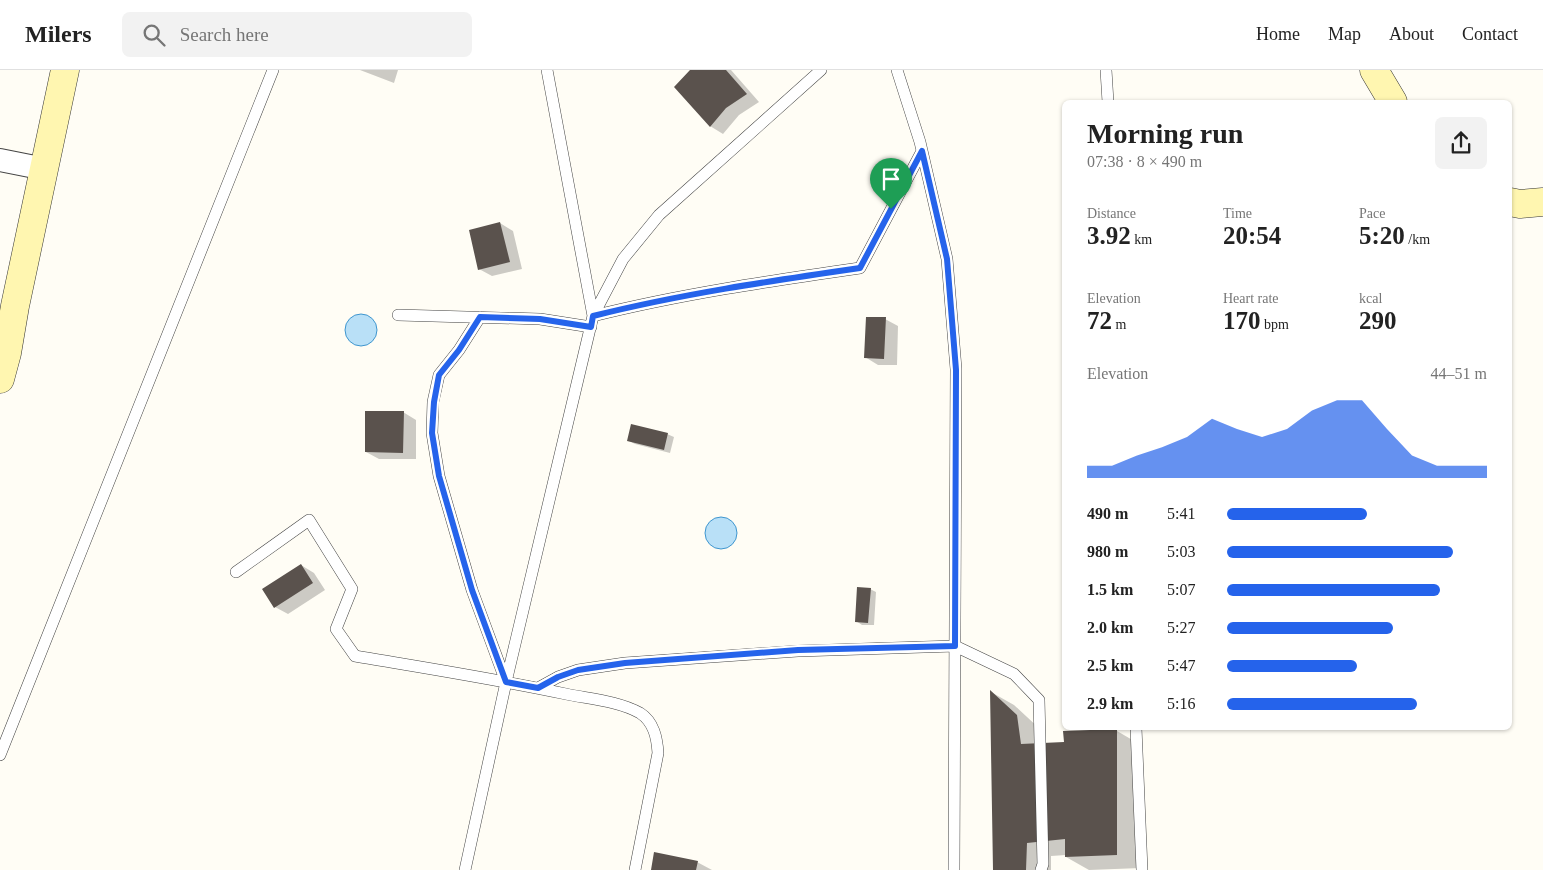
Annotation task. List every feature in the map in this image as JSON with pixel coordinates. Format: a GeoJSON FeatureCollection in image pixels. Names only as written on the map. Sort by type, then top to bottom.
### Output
{"type":"FeatureCollection","features":[{"type":"Feature","properties":{"kind":"street"},"geometry":{"type":"LineString","coordinates":[[0,379],[8,353],[5,331],[45,169],[65,70]]}},
{"type":"Feature","properties":{"kind":"street"},"geometry":{"type":"LineString","coordinates":[[1374,70],[1392,100]]}},
{"type":"Feature","properties":{"kind":"street"},"geometry":{"type":"LineString","coordinates":[[0,160],[45,169]]}},
{"type":"Feature","properties":{"kind":"street"},"geometry":{"type":"LineString","coordinates":[[1512,202],[1520,204],[1543,202]]}},
{"type":"Feature","properties":{"kind":"lane"},"geometry":{"type":"LineString","coordinates":[[0,755],[274,70]]}},
{"type":"Feature","properties":{"kind":"lane"},"geometry":{"type":"LineString","coordinates":[[547,70],[592,322]]}},
{"type":"Feature","properties":{"kind":"lane"},"geometry":{"type":"LineString","coordinates":[[465,870],[506,682],[592,322],[623,259],[659,215],[821,70]]}},
{"type":"Feature","properties":{"kind":"lane"},"geometry":{"type":"LineString","coordinates":[[896,70],[922,151],[947,259],[956,370],[954,870]]}},
{"type":"Feature","properties":{"kind":"lane"},"geometry":{"type":"LineString","coordinates":[[1106,70],[1108,100]]}},
{"type":"Feature","properties":{"kind":"lane"},"geometry":{"type":"LineString","coordinates":[[398,315],[592,322],[640,304],[710,290],[860,268],[922,151]]}},
{"type":"Feature","properties":{"kind":"lane"},"geometry":{"type":"LineString","coordinates":[[480,317],[459,350],[439,375],[434,402],[432,433],[439,476],[472,590],[506,682]]}},
{"type":"Feature","properties":{"kind":"lane"},"geometry":{"type":"LineString","coordinates":[[236,572],[309,520],[352,589],[336,629],[354,656],[538,688],[625,706],[641,714],[649,722],[657,737],[658,753],[635,870]]}},
{"type":"Feature","properties":{"kind":"lane"},"geometry":{"type":"LineString","coordinates":[[538,688],[558,677],[578,670],[625,663],[798,650],[955,646],[1014,674],[1040,700],[1043,864],[1041,870]]}},
{"type":"Feature","properties":{"kind":"lane"},"geometry":{"type":"LineString","coordinates":[[1136,730],[1142,870]]}},
{"type":"Feature","properties":{"kind":"water"},"geometry":{"type":"Polygon","coordinates":[[[361,314],[367,315],[372,319],[376,324],[376,336],[372,341],[367,345],[361,346],[355,345],[350,341],[346,336],[345,330],[346,324],[350,319],[355,315],[361,314]]]}},
{"type":"Feature","properties":{"kind":"water"},"geometry":{"type":"Polygon","coordinates":[[[721,517],[727,518],[732,522],[736,527],[736,539],[732,544],[727,548],[721,549],[715,548],[710,544],[706,539],[705,533],[706,527],[710,522],[715,518],[721,517]]]}},
{"type":"Feature","properties":{"kind":"building"},"geometry":{"type":"Polygon","coordinates":[[[690,70],[726,70],[747,94],[726,108],[710,127],[674,87],[690,70]]]}},
{"type":"Feature","properties":{"kind":"building"},"geometry":{"type":"Polygon","coordinates":[[[500,222],[510,262],[478,270],[469,230],[500,222]]]}},
{"type":"Feature","properties":{"kind":"building"},"geometry":{"type":"Polygon","coordinates":[[[866,317],[886,317],[884,359],[864,358],[866,317]]]}},
{"type":"Feature","properties":{"kind":"building"},"geometry":{"type":"Polygon","coordinates":[[[365,411],[404,411],[403,453],[365,452],[365,411]]]}},
{"type":"Feature","properties":{"kind":"building"},"geometry":{"type":"Polygon","coordinates":[[[631,424],[668,433],[664,450],[627,441],[631,424]]]}},
{"type":"Feature","properties":{"kind":"building"},"geometry":{"type":"Polygon","coordinates":[[[301,564],[313,583],[274,608],[262,589],[301,564]]]}},
{"type":"Feature","properties":{"kind":"building"},"geometry":{"type":"Polygon","coordinates":[[[857,587],[871,588],[868,623],[855,622],[857,587]]]}},
{"type":"Feature","properties":{"kind":"building"},"geometry":{"type":"Polygon","coordinates":[[[990,690],[1017,715],[1021,744],[1064,742],[1063,731],[1117,730],[1117,855],[1065,857],[1065,839],[1027,843],[1026,870],[993,870],[990,690]]]}},
{"type":"Feature","properties":{"kind":"building"},"geometry":{"type":"Polygon","coordinates":[[[654,852],[698,861],[696,870],[651,870],[654,852]]]}},
{"type":"Feature","properties":{"kind":"route"},"geometry":{"type":"LineString","coordinates":[[922,151],[947,259],[956,370],[955,646],[798,650],[625,663],[578,670],[558,677],[538,688],[506,682],[472,590],[439,476],[432,433],[434,402],[439,375],[459,350],[480,317],[540,319],[591,327],[593,316],[640,304],[710,290],[860,268],[891,209],[922,151]]}}]}
